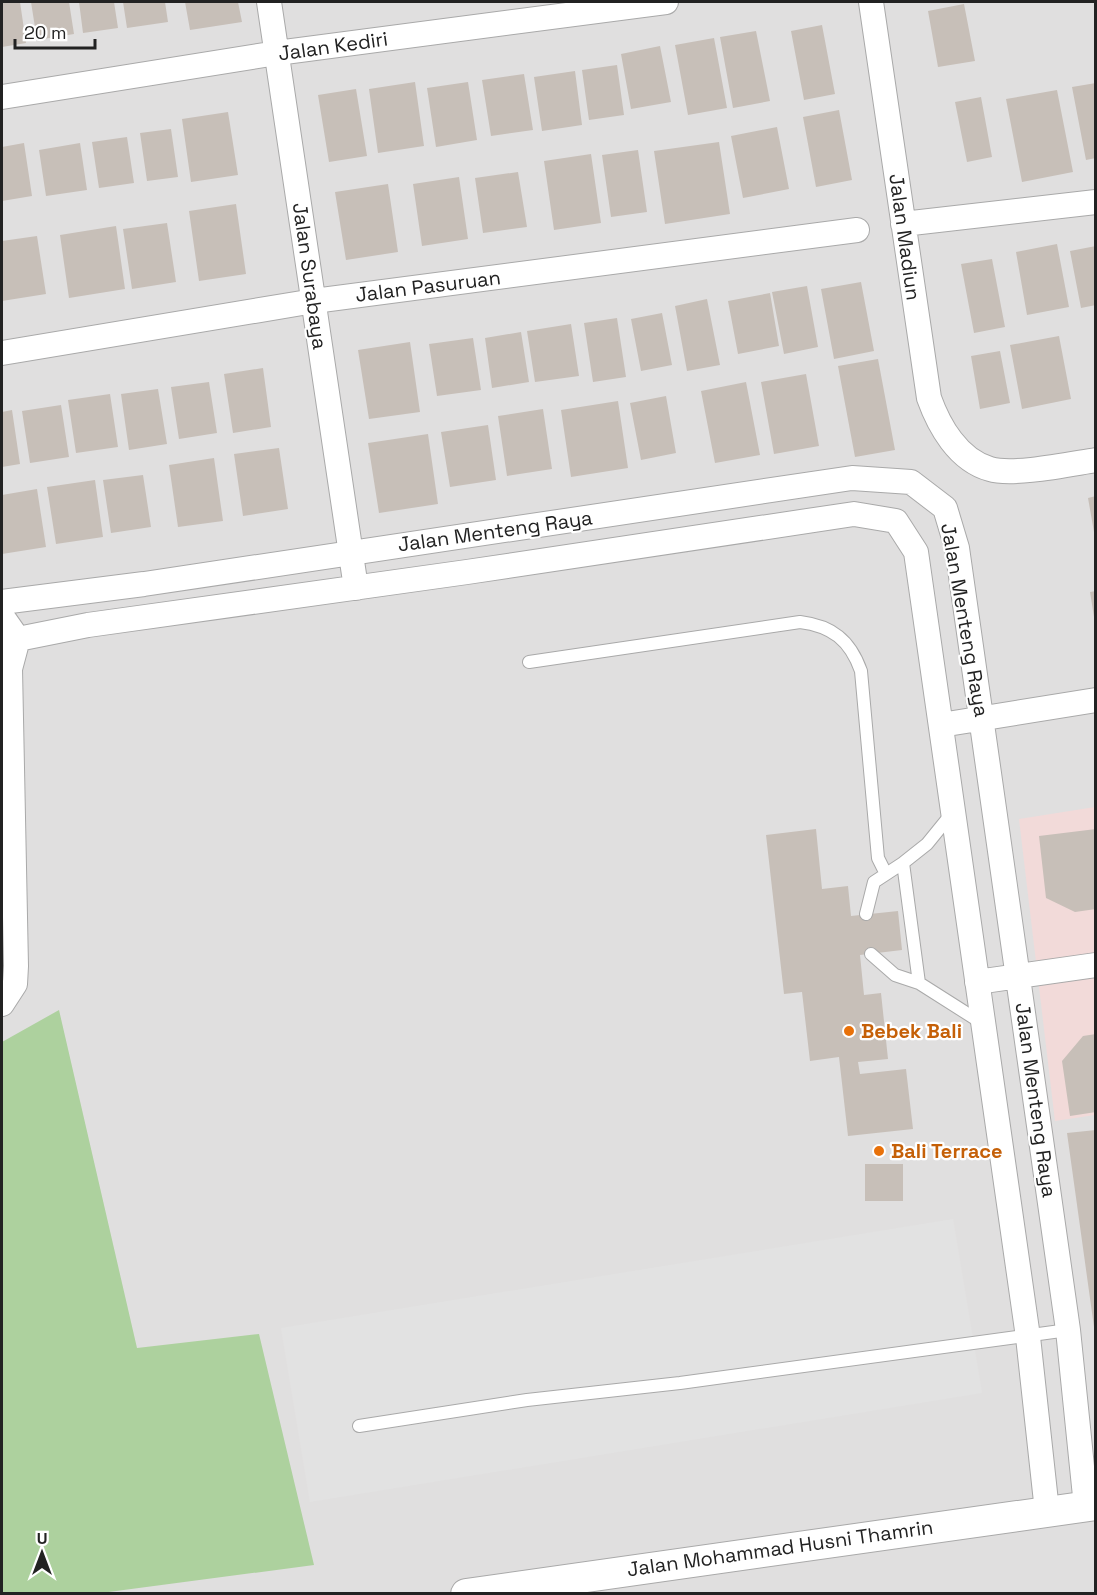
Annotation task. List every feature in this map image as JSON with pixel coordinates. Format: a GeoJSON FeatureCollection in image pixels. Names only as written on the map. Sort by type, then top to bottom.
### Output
{"type":"FeatureCollection","features":[{"type":"Feature","properties":{"kind":"street","name":"Jalan Surabaya"},"geometry":{"type":"LineString","coordinates":[[269,2],[356,588]]}},
{"type":"Feature","properties":{"kind":"street","name":"Jalan Kediri"},"geometry":{"type":"LineString","coordinates":[[2,96],[277,53],[666,2]]}},
{"type":"Feature","properties":{"kind":"street","name":"Jalan Madiun"},"geometry":{"type":"LineString","coordinates":[[871,2],[929,398],[938,423],[970,458],[991,469],[1043,469],[1095,460]]}},
{"type":"Feature","properties":{"kind":"street"},"geometry":{"type":"LineString","coordinates":[[903,224],[1095,202]]}},
{"type":"Feature","properties":{"kind":"street","name":"Jalan Pasuruan"},"geometry":{"type":"LineString","coordinates":[[2,353],[314,301],[857,230]]}},
{"type":"Feature","properties":{"kind":"street","name":"Jalan Menteng Raya"},"geometry":{"type":"LineString","coordinates":[[2,602],[144,584],[351,551],[467,536],[852,478],[911,483],[945,508],[957,548],[983,718],[1091,1505]]}},
{"type":"Feature","properties":{"kind":"street","name":"Jalan Menteng Raya"},"geometry":{"type":"LineString","coordinates":[[8,659],[88,625],[356,588],[854,513],[896,521],[916,552],[1028,1337],[1047,1511]]}},
{"type":"Feature","properties":{"kind":"street"},"geometry":{"type":"LineString","coordinates":[[2,616],[8,659],[16,966],[15,984],[2,1004]]}},
{"type":"Feature","properties":{"kind":"street"},"geometry":{"type":"LineString","coordinates":[[941,725],[1095,700]]}},
{"type":"Feature","properties":{"kind":"street"},"geometry":{"type":"LineString","coordinates":[[977,982],[1095,965]]}},
{"type":"Feature","properties":{"kind":"street","name":"Jalan Mohammad Husni Thamrin"},"geometry":{"type":"LineString","coordinates":[[466,1593],[525,1590],[626,1569],[1091,1505]]}},
{"type":"Feature","properties":{"kind":"street"},"geometry":{"type":"LineString","coordinates":[[609,1593],[626,1569]]}},
{"type":"Feature","properties":{"kind":"lane"},"geometry":{"type":"LineString","coordinates":[[529,662],[800,622],[819,624],[832,630],[856,656],[861,671],[878,858],[886,874]]}},
{"type":"Feature","properties":{"kind":"lane"},"geometry":{"type":"LineString","coordinates":[[866,914],[874,882],[927,844],[953,812]]}},
{"type":"Feature","properties":{"kind":"lane"},"geometry":{"type":"LineString","coordinates":[[903,863],[919,983]]}},
{"type":"Feature","properties":{"kind":"lane"},"geometry":{"type":"LineString","coordinates":[[871,954],[895,975],[919,983],[983,1024]]}},
{"type":"Feature","properties":{"kind":"lane"},"geometry":{"type":"LineString","coordinates":[[359,1426],[527,1400],[1028,1337],[1068,1330]]}},
{"type":"Feature","properties":{"kind":"shaded area"},"geometry":{"type":"Polygon","coordinates":[[[2,2],[1095,2],[1095,1593],[2,1594],[2,2]]]}},
{"type":"Feature","properties":{"kind":"shaded area"},"geometry":{"type":"Polygon","coordinates":[[[1095,807],[1095,1115],[1055,1121],[1019,819],[1095,807]]]}},
{"type":"Feature","properties":{"kind":"shaded area"},"geometry":{"type":"Polygon","coordinates":[[[953,1219],[982,1393],[310,1502],[281,1328],[953,1219]]]}},
{"type":"Feature","properties":{"kind":"green space"},"geometry":{"type":"Polygon","coordinates":[[[59,1010],[137,1348],[259,1334],[314,1565],[101,1593],[2,1593],[2,1042],[59,1010]]]}},
{"type":"Feature","properties":{"kind":"building"},"geometry":{"type":"Polygon","coordinates":[[[2,2],[20,2],[26,43],[2,47],[2,2]]]}},
{"type":"Feature","properties":{"kind":"building"},"geometry":{"type":"Polygon","coordinates":[[[31,2],[69,2],[74,34],[37,40],[31,2]]]}},
{"type":"Feature","properties":{"kind":"building"},"geometry":{"type":"Polygon","coordinates":[[[79,2],[114,2],[118,28],[83,33],[79,2]]]}},
{"type":"Feature","properties":{"kind":"building"},"geometry":{"type":"Polygon","coordinates":[[[123,2],[165,2],[168,22],[127,28],[123,2]]]}},
{"type":"Feature","properties":{"kind":"building"},"geometry":{"type":"Polygon","coordinates":[[[185,2],[238,2],[242,22],[190,30],[185,2]]]}},
{"type":"Feature","properties":{"kind":"building"},"geometry":{"type":"Polygon","coordinates":[[[964,4],[975,61],[938,67],[928,11],[964,4]]]}},
{"type":"Feature","properties":{"kind":"building"},"geometry":{"type":"Polygon","coordinates":[[[822,25],[835,94],[804,100],[791,31],[822,25]]]}},
{"type":"Feature","properties":{"kind":"building"},"geometry":{"type":"Polygon","coordinates":[[[756,31],[770,101],[733,108],[720,37],[756,31]]]}},
{"type":"Feature","properties":{"kind":"building"},"geometry":{"type":"Polygon","coordinates":[[[714,38],[727,108],[688,115],[675,45],[714,38]]]}},
{"type":"Feature","properties":{"kind":"building"},"geometry":{"type":"Polygon","coordinates":[[[660,46],[671,102],[631,109],[621,54],[660,46]]]}},
{"type":"Feature","properties":{"kind":"building"},"geometry":{"type":"Polygon","coordinates":[[[617,65],[624,115],[589,120],[582,70],[617,65]]]}},
{"type":"Feature","properties":{"kind":"building"},"geometry":{"type":"Polygon","coordinates":[[[575,71],[582,125],[542,131],[534,77],[575,71]]]}},
{"type":"Feature","properties":{"kind":"building"},"geometry":{"type":"Polygon","coordinates":[[[524,74],[533,130],[491,136],[482,80],[524,74]]]}},
{"type":"Feature","properties":{"kind":"building"},"geometry":{"type":"Polygon","coordinates":[[[415,82],[424,146],[378,153],[369,89],[415,82]]]}},
{"type":"Feature","properties":{"kind":"building"},"geometry":{"type":"Polygon","coordinates":[[[468,82],[477,140],[436,147],[427,88],[468,82]]]}},
{"type":"Feature","properties":{"kind":"building"},"geometry":{"type":"Polygon","coordinates":[[[1096,83],[1096,158],[1086,160],[1072,87],[1096,83]]]}},
{"type":"Feature","properties":{"kind":"building"},"geometry":{"type":"Polygon","coordinates":[[[356,89],[367,156],[329,162],[318,95],[356,89]]]}},
{"type":"Feature","properties":{"kind":"building"},"geometry":{"type":"Polygon","coordinates":[[[1057,90],[1073,172],[1022,182],[1006,99],[1057,90]]]}},
{"type":"Feature","properties":{"kind":"building"},"geometry":{"type":"Polygon","coordinates":[[[981,97],[992,157],[967,162],[955,102],[981,97]]]}},
{"type":"Feature","properties":{"kind":"building"},"geometry":{"type":"Polygon","coordinates":[[[839,110],[852,180],[816,187],[803,117],[839,110]]]}},
{"type":"Feature","properties":{"kind":"building"},"geometry":{"type":"Polygon","coordinates":[[[228,112],[238,175],[191,182],[182,119],[228,112]]]}},
{"type":"Feature","properties":{"kind":"building"},"geometry":{"type":"Polygon","coordinates":[[[777,127],[789,189],[743,198],[731,136],[777,127]]]}},
{"type":"Feature","properties":{"kind":"building"},"geometry":{"type":"Polygon","coordinates":[[[171,129],[178,177],[147,181],[140,133],[171,129]]]}},
{"type":"Feature","properties":{"kind":"building"},"geometry":{"type":"Polygon","coordinates":[[[127,137],[134,183],[99,188],[92,142],[127,137]]]}},
{"type":"Feature","properties":{"kind":"building"},"geometry":{"type":"Polygon","coordinates":[[[719,142],[730,214],[665,224],[654,151],[719,142]]]}},
{"type":"Feature","properties":{"kind":"building"},"geometry":{"type":"Polygon","coordinates":[[[24,143],[32,196],[2,201],[2,147],[24,143]]]}},
{"type":"Feature","properties":{"kind":"building"},"geometry":{"type":"Polygon","coordinates":[[[80,143],[87,190],[46,196],[39,150],[80,143]]]}},
{"type":"Feature","properties":{"kind":"building"},"geometry":{"type":"Polygon","coordinates":[[[638,150],[647,212],[611,217],[602,155],[638,150]]]}},
{"type":"Feature","properties":{"kind":"building"},"geometry":{"type":"Polygon","coordinates":[[[591,154],[601,223],[554,230],[544,161],[591,154]]]}},
{"type":"Feature","properties":{"kind":"building"},"geometry":{"type":"Polygon","coordinates":[[[518,172],[527,227],[483,233],[475,178],[518,172]]]}},
{"type":"Feature","properties":{"kind":"building"},"geometry":{"type":"Polygon","coordinates":[[[459,177],[468,239],[422,246],[413,184],[459,177]]]}},
{"type":"Feature","properties":{"kind":"building"},"geometry":{"type":"Polygon","coordinates":[[[388,184],[398,252],[346,260],[335,192],[388,184]]]}},
{"type":"Feature","properties":{"kind":"building"},"geometry":{"type":"Polygon","coordinates":[[[236,204],[246,274],[199,281],[189,211],[236,204]]]}},
{"type":"Feature","properties":{"kind":"building"},"geometry":{"type":"Polygon","coordinates":[[[167,223],[176,282],[132,289],[123,229],[167,223]]]}},
{"type":"Feature","properties":{"kind":"building"},"geometry":{"type":"Polygon","coordinates":[[[116,226],[125,289],[69,298],[60,235],[116,226]]]}},
{"type":"Feature","properties":{"kind":"building"},"geometry":{"type":"Polygon","coordinates":[[[37,236],[46,294],[2,301],[2,241],[37,236]]]}},
{"type":"Feature","properties":{"kind":"building"},"geometry":{"type":"Polygon","coordinates":[[[1057,244],[1069,307],[1027,315],[1016,252],[1057,244]]]}},
{"type":"Feature","properties":{"kind":"building"},"geometry":{"type":"Polygon","coordinates":[[[1096,246],[1096,305],[1081,308],[1070,251],[1096,246]]]}},
{"type":"Feature","properties":{"kind":"building"},"geometry":{"type":"Polygon","coordinates":[[[992,259],[1005,327],[974,333],[961,264],[992,259]]]}},
{"type":"Feature","properties":{"kind":"building"},"geometry":{"type":"Polygon","coordinates":[[[861,282],[874,351],[834,359],[821,289],[861,282]]]}},
{"type":"Feature","properties":{"kind":"building"},"geometry":{"type":"Polygon","coordinates":[[[807,286],[818,347],[784,354],[772,292],[807,286]]]}},
{"type":"Feature","properties":{"kind":"building"},"geometry":{"type":"Polygon","coordinates":[[[770,293],[779,346],[738,354],[728,301],[770,293]]]}},
{"type":"Feature","properties":{"kind":"building"},"geometry":{"type":"Polygon","coordinates":[[[707,299],[720,365],[687,371],[675,306],[707,299]]]}},
{"type":"Feature","properties":{"kind":"building"},"geometry":{"type":"Polygon","coordinates":[[[662,313],[672,365],[641,371],[631,319],[662,313]]]}},
{"type":"Feature","properties":{"kind":"building"},"geometry":{"type":"Polygon","coordinates":[[[617,318],[626,377],[593,382],[584,323],[617,318]]]}},
{"type":"Feature","properties":{"kind":"building"},"geometry":{"type":"Polygon","coordinates":[[[571,324],[579,376],[535,382],[527,331],[571,324]]]}},
{"type":"Feature","properties":{"kind":"building"},"geometry":{"type":"Polygon","coordinates":[[[521,332],[529,382],[492,388],[485,338],[521,332]]]}},
{"type":"Feature","properties":{"kind":"building"},"geometry":{"type":"Polygon","coordinates":[[[1059,336],[1071,399],[1022,409],[1010,345],[1059,336]]]}},
{"type":"Feature","properties":{"kind":"building"},"geometry":{"type":"Polygon","coordinates":[[[473,338],[481,390],[437,396],[429,344],[473,338]]]}},
{"type":"Feature","properties":{"kind":"building"},"geometry":{"type":"Polygon","coordinates":[[[410,342],[420,412],[369,419],[358,350],[410,342]]]}},
{"type":"Feature","properties":{"kind":"building"},"geometry":{"type":"Polygon","coordinates":[[[1000,351],[1010,403],[980,409],[971,356],[1000,351]]]}},
{"type":"Feature","properties":{"kind":"building"},"geometry":{"type":"Polygon","coordinates":[[[878,359],[895,450],[855,457],[838,366],[878,359]]]}},
{"type":"Feature","properties":{"kind":"building"},"geometry":{"type":"Polygon","coordinates":[[[263,368],[271,427],[233,433],[224,374],[263,368]]]}},
{"type":"Feature","properties":{"kind":"building"},"geometry":{"type":"Polygon","coordinates":[[[806,374],[819,446],[774,454],[761,382],[806,374]]]}},
{"type":"Feature","properties":{"kind":"building"},"geometry":{"type":"Polygon","coordinates":[[[209,382],[217,433],[179,439],[171,387],[209,382]]]}},
{"type":"Feature","properties":{"kind":"building"},"geometry":{"type":"Polygon","coordinates":[[[746,382],[760,455],[715,463],[701,391],[746,382]]]}},
{"type":"Feature","properties":{"kind":"building"},"geometry":{"type":"Polygon","coordinates":[[[158,389],[167,444],[129,450],[121,394],[158,389]]]}},
{"type":"Feature","properties":{"kind":"building"},"geometry":{"type":"Polygon","coordinates":[[[110,394],[118,447],[76,453],[68,400],[110,394]]]}},
{"type":"Feature","properties":{"kind":"building"},"geometry":{"type":"Polygon","coordinates":[[[666,396],[676,453],[641,460],[630,403],[666,396]]]}},
{"type":"Feature","properties":{"kind":"building"},"geometry":{"type":"Polygon","coordinates":[[[618,401],[628,468],[571,477],[561,410],[618,401]]]}},
{"type":"Feature","properties":{"kind":"building"},"geometry":{"type":"Polygon","coordinates":[[[61,405],[69,457],[30,463],[22,411],[61,405]]]}},
{"type":"Feature","properties":{"kind":"building"},"geometry":{"type":"Polygon","coordinates":[[[543,409],[552,469],[507,476],[498,416],[543,409]]]}},
{"type":"Feature","properties":{"kind":"building"},"geometry":{"type":"Polygon","coordinates":[[[12,410],[20,464],[2,467],[2,412],[12,410]]]}},
{"type":"Feature","properties":{"kind":"building"},"geometry":{"type":"Polygon","coordinates":[[[488,425],[496,480],[450,487],[441,432],[488,425]]]}},
{"type":"Feature","properties":{"kind":"building"},"geometry":{"type":"Polygon","coordinates":[[[428,434],[438,504],[379,513],[368,443],[428,434]]]}},
{"type":"Feature","properties":{"kind":"building"},"geometry":{"type":"Polygon","coordinates":[[[279,448],[288,509],[243,516],[234,454],[279,448]]]}},
{"type":"Feature","properties":{"kind":"building"},"geometry":{"type":"Polygon","coordinates":[[[214,458],[223,521],[178,527],[169,465],[214,458]]]}},
{"type":"Feature","properties":{"kind":"building"},"geometry":{"type":"Polygon","coordinates":[[[143,475],[151,527],[111,533],[103,480],[143,475]]]}},
{"type":"Feature","properties":{"kind":"building"},"geometry":{"type":"Polygon","coordinates":[[[95,480],[103,537],[56,544],[47,487],[95,480]]]}},
{"type":"Feature","properties":{"kind":"building"},"geometry":{"type":"Polygon","coordinates":[[[37,489],[46,547],[2,554],[2,495],[37,489]]]}},
{"type":"Feature","properties":{"kind":"building"},"geometry":{"type":"Polygon","coordinates":[[[1096,496],[1096,532],[1094,532],[1088,498],[1096,496]]]}},
{"type":"Feature","properties":{"kind":"building"},"geometry":{"type":"Polygon","coordinates":[[[1096,591],[1096,617],[1094,617],[1090,592],[1096,591]]]}},
{"type":"Feature","properties":{"kind":"building"},"geometry":{"type":"Polygon","coordinates":[[[816,829],[822,889],[848,886],[851,916],[898,911],[902,950],[860,955],[864,995],[881,993],[888,1059],[858,1062],[860,1074],[906,1069],[913,1129],[848,1136],[839,1057],[810,1061],[802,992],[784,994],[766,835],[816,829]]]}},
{"type":"Feature","properties":{"kind":"building"},"geometry":{"type":"Polygon","coordinates":[[[1096,829],[1096,909],[1075,912],[1046,898],[1039,836],[1096,829]]]}},
{"type":"Feature","properties":{"kind":"building"},"geometry":{"type":"Polygon","coordinates":[[[1096,1034],[1096,1112],[1070,1116],[1062,1061],[1083,1036],[1096,1034]]]}},
{"type":"Feature","properties":{"kind":"building"},"geometry":{"type":"Polygon","coordinates":[[[1096,1130],[1096,1327],[1094,1327],[1067,1133],[1096,1130]]]}},
{"type":"Feature","properties":{"kind":"building"},"geometry":{"type":"Polygon","coordinates":[[[865,1164],[903,1164],[903,1201],[865,1201],[865,1164]]]}},
{"type":"Feature","properties":{"kind":"place","name":"Bebek Bali"},"geometry":{"type":"Point","coordinates":[849,1031]}},
{"type":"Feature","properties":{"kind":"place","name":"Bali Terrace"},"geometry":{"type":"Point","coordinates":[879,1151]}}]}
